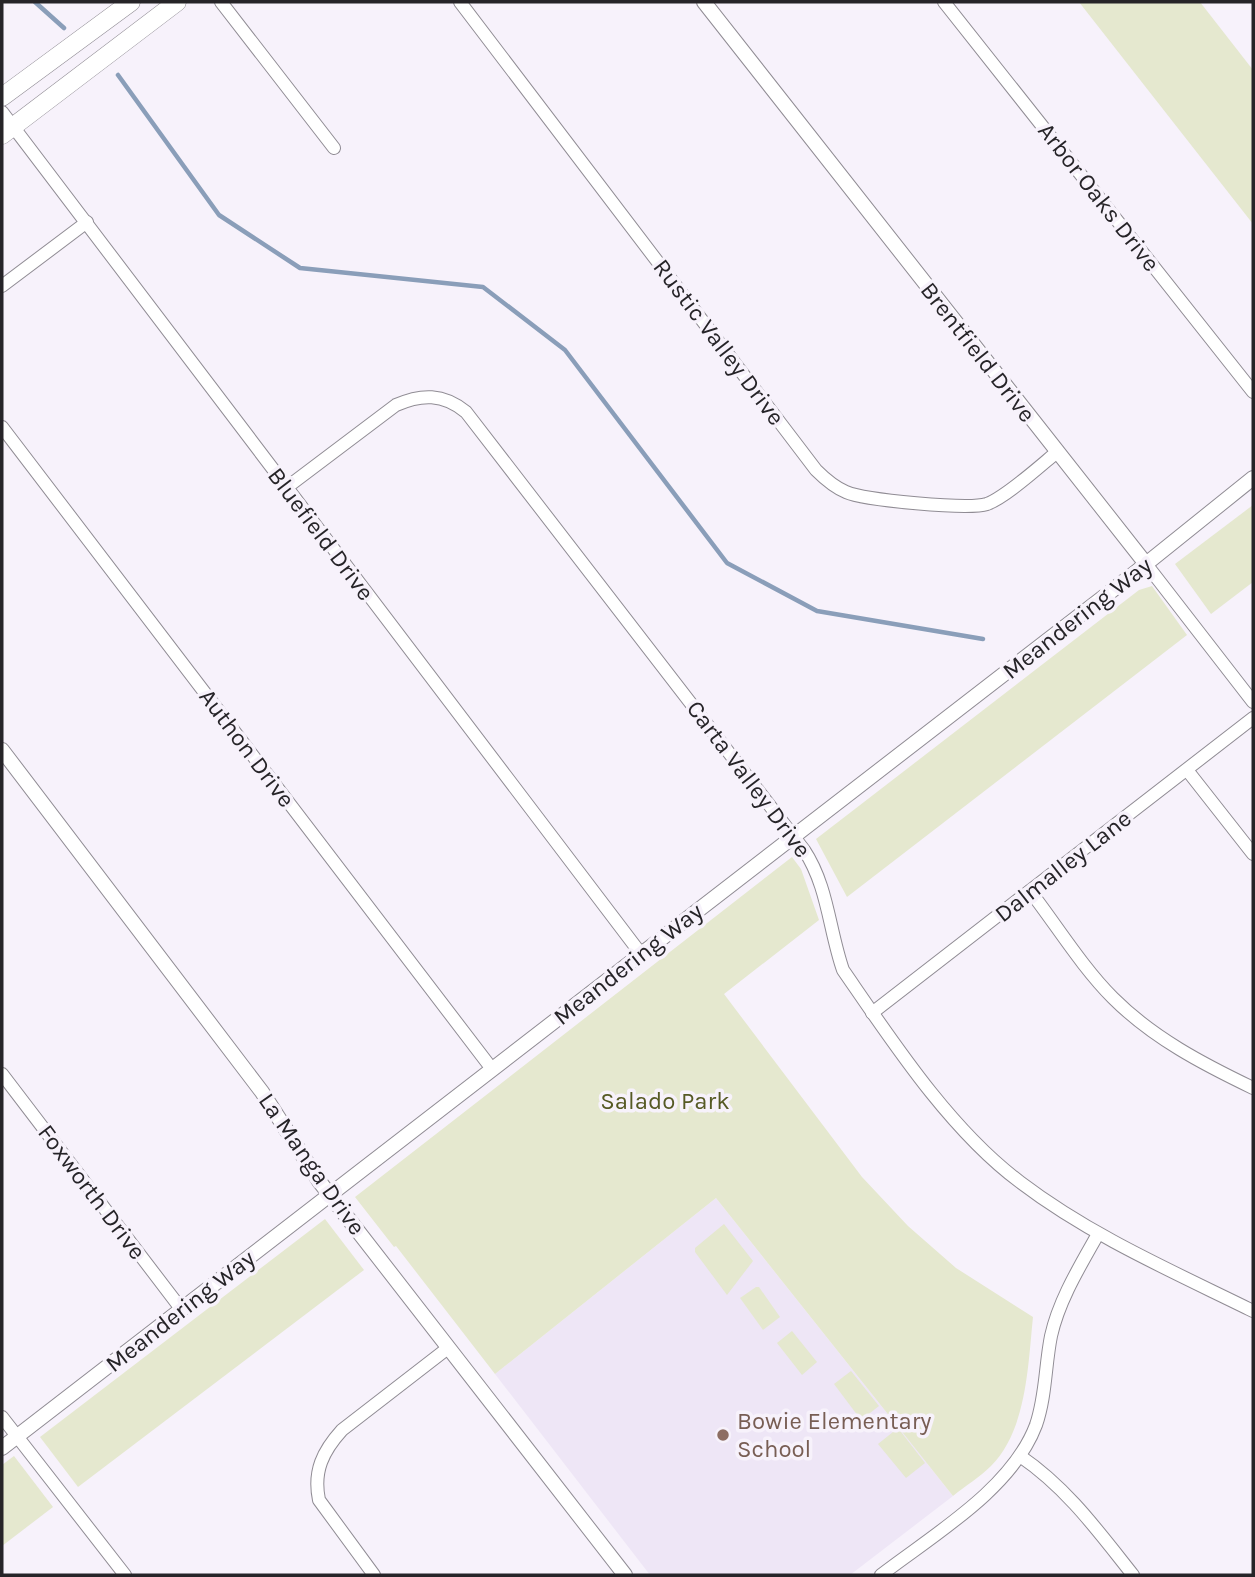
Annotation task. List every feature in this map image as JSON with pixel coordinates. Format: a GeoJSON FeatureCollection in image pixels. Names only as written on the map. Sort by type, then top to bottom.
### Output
{"type":"FeatureCollection","features":[{"type":"Feature","properties":{"kind":"main road"},"geometry":{"type":"LineString","coordinates":[[2,97],[131,2]]}},
{"type":"Feature","properties":{"kind":"main road"},"geometry":{"type":"LineString","coordinates":[[7,131],[177,2]]}},
{"type":"Feature","properties":{"kind":"street"},"geometry":{"type":"LineString","coordinates":[[221,2],[334,148]]}},
{"type":"Feature","properties":{"kind":"street","name":"Rustic Valley Drive"},"geometry":{"type":"LineString","coordinates":[[460,2],[808,459],[832,485],[865,498],[968,506],[987,504],[1057,453]]}},
{"type":"Feature","properties":{"kind":"street","name":"Brentfield Drive"},"geometry":{"type":"LineString","coordinates":[[704,2],[1253,702]]}},
{"type":"Feature","properties":{"kind":"street","name":"Arbor Oaks Drive"},"geometry":{"type":"LineString","coordinates":[[944,2],[1253,392]]}},
{"type":"Feature","properties":{"kind":"street","name":"Bluefield Drive"},"geometry":{"type":"LineString","coordinates":[[2,112],[7,131],[87,222],[641,954]]}},
{"type":"Feature","properties":{"kind":"street"},"geometry":{"type":"LineString","coordinates":[[2,286],[87,222]]}},
{"type":"Feature","properties":{"kind":"street","name":"Carta Valley Drive"},"geometry":{"type":"LineString","coordinates":[[286,488],[396,405],[415,397],[429,396],[456,404],[475,421],[815,866],[843,970],[872,1013],[972,1140],[1019,1182],[1098,1234],[1253,1311]]}},
{"type":"Feature","properties":{"kind":"street","name":"Authon Drive"},"geometry":{"type":"LineString","coordinates":[[2,427],[492,1069]]}},
{"type":"Feature","properties":{"kind":"street","name":"Meandering Way"},"geometry":{"type":"LineString","coordinates":[[2,1448],[1146,564],[1253,478]]}},
{"type":"Feature","properties":{"kind":"street","name":"Dalmalley Lane"},"geometry":{"type":"LineString","coordinates":[[872,1013],[1253,718]]}},
{"type":"Feature","properties":{"kind":"street","name":"La Manga Drive"},"geometry":{"type":"LineString","coordinates":[[2,750],[262,1092],[305,1162],[329,1195],[625,1575]]}},
{"type":"Feature","properties":{"kind":"street"},"geometry":{"type":"LineString","coordinates":[[1188,770],[1253,854]]}},
{"type":"Feature","properties":{"kind":"street"},"geometry":{"type":"LineString","coordinates":[[1030,891],[1112,997],[1146,1027],[1193,1059],[1253,1088]]}},
{"type":"Feature","properties":{"kind":"street","name":"Foxworth Drive"},"geometry":{"type":"LineString","coordinates":[[2,1074],[182,1310]]}},
{"type":"Feature","properties":{"kind":"street"},"geometry":{"type":"LineString","coordinates":[[881,1575],[993,1487],[1020,1456],[1035,1426],[1043,1399],[1055,1324],[1081,1263],[1098,1234]]}},
{"type":"Feature","properties":{"kind":"street"},"geometry":{"type":"LineString","coordinates":[[374,1575],[318,1500],[316,1485],[319,1464],[329,1445],[342,1430],[448,1348]]}},
{"type":"Feature","properties":{"kind":"street"},"geometry":{"type":"LineString","coordinates":[[2,1417],[125,1575]]}},
{"type":"Feature","properties":{"kind":"street"},"geometry":{"type":"LineString","coordinates":[[1020,1456],[1058,1484],[1083,1511],[1133,1575]]}},
{"type":"Feature","properties":{"kind":"shaded area","name":"Bowie Elementary School"},"geometry":{"type":"Polygon","coordinates":[[[716,1198],[953,1496],[850,1575],[650,1575],[495,1374],[716,1198]]]}},
{"type":"Feature","properties":{"kind":"green space"},"geometry":{"type":"Polygon","coordinates":[[[1079,2],[1200,2],[1253,70],[1253,224],[1079,2]]]}},
{"type":"Feature","properties":{"kind":"green space"},"geometry":{"type":"Polygon","coordinates":[[[1253,505],[1253,582],[1211,614],[1175,564],[1253,505]]]}},
{"type":"Feature","properties":{"kind":"green space"},"geometry":{"type":"Polygon","coordinates":[[[1152,586],[1187,635],[847,897],[816,839],[1139,590],[1152,586]]]}},
{"type":"Feature","properties":{"kind":"green space","name":"Salado Park"},"geometry":{"type":"Polygon","coordinates":[[[792,857],[801,869],[819,920],[724,994],[862,1177],[908,1226],[956,1268],[1033,1317],[1024,1396],[1012,1434],[991,1466],[953,1496],[716,1198],[495,1374],[355,1197],[792,857]]]}},
{"type":"Feature","properties":{"kind":"green space"},"geometry":{"type":"Polygon","coordinates":[[[325,1219],[364,1270],[78,1487],[40,1437],[325,1219]]]}},
{"type":"Feature","properties":{"kind":"green space"},"geometry":{"type":"Polygon","coordinates":[[[724,1224],[753,1261],[727,1295],[695,1252],[695,1248],[724,1224]]]}},
{"type":"Feature","properties":{"kind":"green space"},"geometry":{"type":"Polygon","coordinates":[[[759,1287],[780,1317],[763,1330],[740,1298],[759,1287]]]}},
{"type":"Feature","properties":{"kind":"green space"},"geometry":{"type":"Polygon","coordinates":[[[792,1331],[817,1362],[802,1375],[777,1343],[792,1331]]]}},
{"type":"Feature","properties":{"kind":"green space"},"geometry":{"type":"Polygon","coordinates":[[[851,1371],[879,1406],[861,1420],[834,1384],[851,1371]]]}},
{"type":"Feature","properties":{"kind":"green space"},"geometry":{"type":"Polygon","coordinates":[[[898,1428],[925,1463],[906,1478],[878,1444],[898,1428]]]}},
{"type":"Feature","properties":{"kind":"green space"},"geometry":{"type":"Polygon","coordinates":[[[14,1456],[53,1507],[2,1546],[2,1465],[14,1456]]]}},
{"type":"Feature","properties":{"kind":"waterway"},"geometry":{"type":"LineString","coordinates":[[35,2],[64,28]]}},
{"type":"Feature","properties":{"kind":"waterway"},"geometry":{"type":"LineString","coordinates":[[118,75],[219,215],[300,268],[483,287],[565,350],[727,563],[817,611],[983,639]]}},
{"type":"Feature","properties":{"kind":"place","name":"Bowie Elementary School"},"geometry":{"type":"Point","coordinates":[723,1435]}}]}
